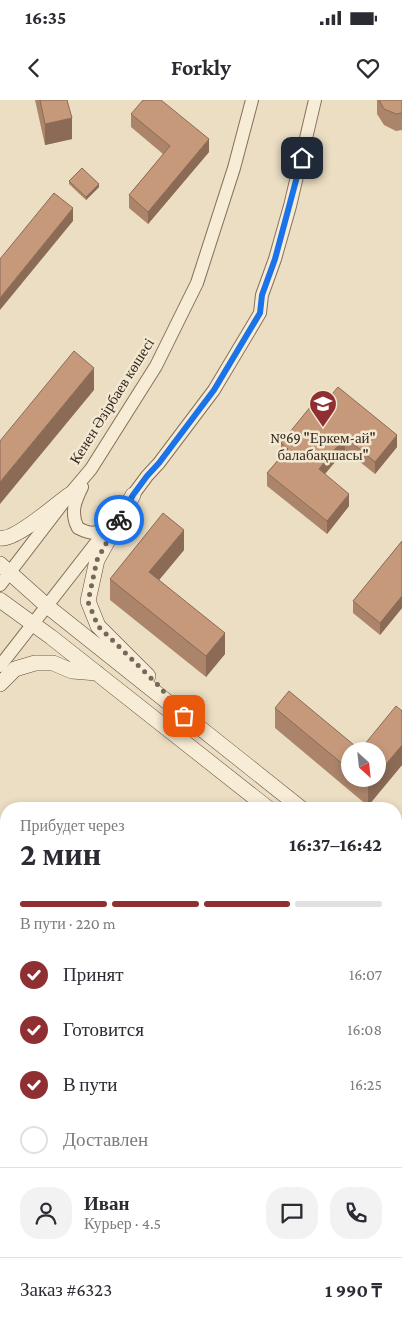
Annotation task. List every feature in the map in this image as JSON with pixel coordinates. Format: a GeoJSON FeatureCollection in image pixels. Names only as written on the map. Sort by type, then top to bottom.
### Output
{"type":"FeatureCollection","features":[{"type":"Feature","properties":{"kind":"main road"},"geometry":{"type":"LineString","coordinates":[[0,538],[6,539],[22,530],[69,495]]}},
{"type":"Feature","properties":{"kind":"main road"},"geometry":{"type":"LineString","coordinates":[[133,495],[97,560],[88,602],[98,626],[159,686],[184,716]]}},
{"type":"Feature","properties":{"kind":"main road"},"geometry":{"type":"LineString","coordinates":[[5,568],[47,606],[293,802]]}},
{"type":"Feature","properties":{"kind":"main road"},"geometry":{"type":"LineString","coordinates":[[0,600],[98,673],[260,802]]}},
{"type":"Feature","properties":{"kind":"main road"},"geometry":{"type":"LineString","coordinates":[[0,684],[15,669],[35,663],[53,663],[72,671],[98,673]]}},
{"type":"Feature","properties":{"kind":"street","name":"Кенен Әзірбаев көшесі"},"geometry":{"type":"LineString","coordinates":[[0,585],[5,568],[91,469],[156,366],[196,283],[234,168],[252,100]]}},
{"type":"Feature","properties":{"kind":"street"},"geometry":{"type":"LineString","coordinates":[[0,666],[214,390],[260,313],[262,295],[275,259],[290,206],[315,100]]}},
{"type":"Feature","properties":{"kind":"street"},"geometry":{"type":"LineString","coordinates":[[91,469],[76,501],[73,514],[78,528],[91,534],[99,532],[114,520]]}},
{"type":"Feature","properties":{"kind":"building"},"geometry":{"type":"Polygon","coordinates":[[[40,100],[67,100],[72,118],[45,124],[40,100]]]}},
{"type":"Feature","properties":{"kind":"building"},"geometry":{"type":"Polygon","coordinates":[[[143,100],[161,100],[209,139],[148,212],[129,195],[170,146],[131,114],[143,100]]]}},
{"type":"Feature","properties":{"kind":"building"},"geometry":{"type":"Polygon","coordinates":[[[379,100],[402,100],[402,113],[396,114],[384,109],[379,100]]]}},
{"type":"Feature","properties":{"kind":"building"},"geometry":{"type":"Polygon","coordinates":[[[82,168],[99,184],[86,197],[69,181],[82,168]]]}},
{"type":"Feature","properties":{"kind":"building"},"geometry":{"type":"Polygon","coordinates":[[[54,193],[73,208],[0,298],[0,259],[54,193]]]}},
{"type":"Feature","properties":{"kind":"building"},"geometry":{"type":"Polygon","coordinates":[[[74,351],[94,368],[0,482],[0,441],[74,351]]]}},
{"type":"Feature","properties":{"kind":"building"},"geometry":{"type":"Polygon","coordinates":[[[338,387],[397,435],[375,462],[345,437],[319,469],[349,494],[327,521],[267,473],[288,449],[281,443],[311,406],[318,411],[338,387]]]}},
{"type":"Feature","properties":{"kind":"building"},"geometry":{"type":"Polygon","coordinates":[[[163,513],[184,530],[149,572],[225,633],[206,656],[110,579],[163,513]]]}},
{"type":"Feature","properties":{"kind":"building"},"geometry":{"type":"Polygon","coordinates":[[[402,541],[402,596],[380,623],[353,601],[402,541]]]}},
{"type":"Feature","properties":{"kind":"building"},"geometry":{"type":"Polygon","coordinates":[[[289,691],[350,742],[341,742],[341,763],[275,708],[289,691]]]}},
{"type":"Feature","properties":{"kind":"building"},"geometry":{"type":"Polygon","coordinates":[[[396,706],[402,711],[402,745],[386,764],[386,742],[367,742],[396,706]]]}},
{"type":"Feature","properties":{"kind":"way so far"},"geometry":{"type":"LineString","coordinates":[[119,520],[97,560],[88,602],[98,626],[159,686],[184,716]]}},
{"type":"Feature","properties":{"kind":"place","name":"№69 \"Еркем-ай\" балабақшасы\""},"geometry":{"type":"Point","coordinates":[323,428]}},
{"type":"Feature","properties":{"kind":"route"},"geometry":{"type":"LineString","coordinates":[[119,520],[133,495],[214,390],[260,313],[262,295],[275,259],[302,158]]}}]}
